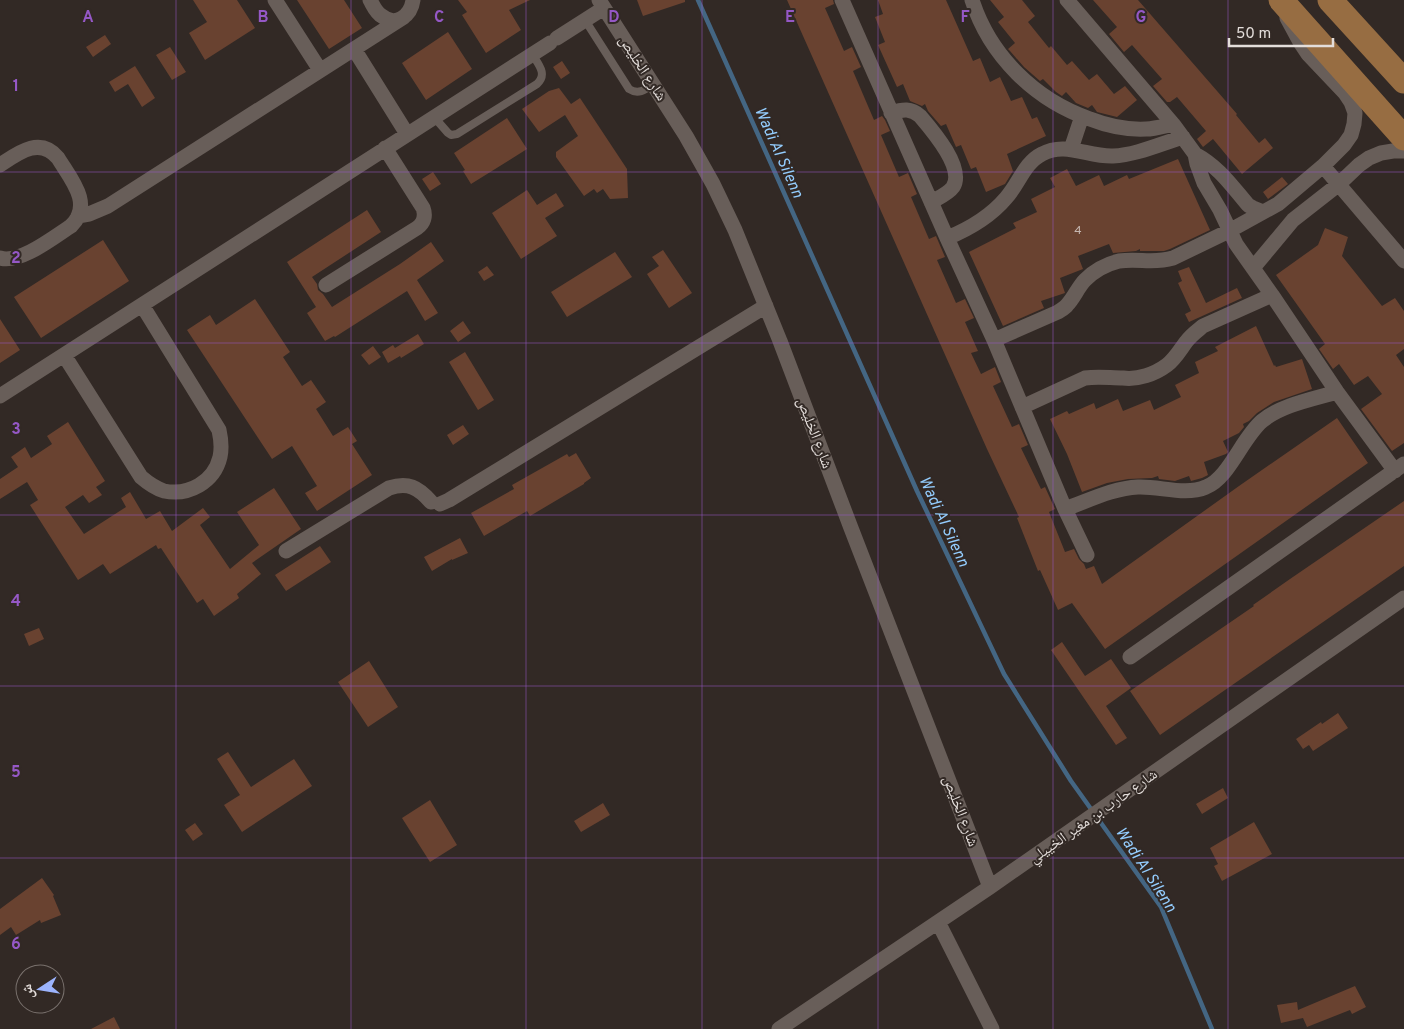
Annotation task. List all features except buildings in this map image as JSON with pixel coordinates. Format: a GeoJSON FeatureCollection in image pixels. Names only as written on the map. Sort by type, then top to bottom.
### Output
{"type":"FeatureCollection","features":[{"type":"Feature","properties":{"kind":"main road"},"geometry":{"type":"LineString","coordinates":[[1330,0],[1404,80]]}},
{"type":"Feature","properties":{"kind":"main road"},"geometry":{"type":"LineString","coordinates":[[1282,1],[1404,138]]}},
{"type":"Feature","properties":{"kind":"street"},"geometry":{"type":"LineString","coordinates":[[275,0],[320,70]]}},
{"type":"Feature","properties":{"kind":"street"},"geometry":{"type":"LineString","coordinates":[[370,0],[383,18],[394,21],[404,17]]}},
{"type":"Feature","properties":{"kind":"street"},"geometry":{"type":"LineString","coordinates":[[78,216],[89,214],[108,206],[404,17],[411,9],[413,0]]}},
{"type":"Feature","properties":{"kind":"street"},"geometry":{"type":"LineString","coordinates":[[842,0],[946,238],[994,340],[1065,509],[1087,555]]}},
{"type":"Feature","properties":{"kind":"street"},"geometry":{"type":"LineString","coordinates":[[972,0],[986,33],[1000,54],[1017,74],[1058,106],[1107,125],[1147,129],[1173,124]]}},
{"type":"Feature","properties":{"kind":"street"},"geometry":{"type":"LineString","coordinates":[[1067,0],[1173,124],[1195,154],[1213,165],[1248,205],[1252,208],[1267,210],[1285,227]]}},
{"type":"Feature","properties":{"kind":"street"},"geometry":{"type":"LineString","coordinates":[[994,340],[1058,312],[1067,306],[1085,280],[1100,269],[1117,262],[1135,259],[1154,262],[1173,258],[1267,210],[1323,166],[1344,145],[1351,135],[1354,124],[1355,113],[1351,102],[1345,93],[1308,54],[1287,16],[1282,1]]}},
{"type":"Feature","properties":{"kind":"street"},"geometry":{"type":"LineString","coordinates":[[0,396],[585,20],[601,4]]}},
{"type":"Feature","properties":{"kind":"street","name":"شارع الخليص"},"geometry":{"type":"LineString","coordinates":[[601,4],[686,136],[736,230],[990,887]]}},
{"type":"Feature","properties":{"kind":"street"},"geometry":{"type":"LineString","coordinates":[[354,49],[407,134]]}},
{"type":"Feature","properties":{"kind":"street"},"geometry":{"type":"LineString","coordinates":[[891,113],[906,109],[916,112],[941,142],[951,161],[956,176],[953,187],[931,202]]}},
{"type":"Feature","properties":{"kind":"street"},"geometry":{"type":"LineString","coordinates":[[1072,149],[1082,116]]}},
{"type":"Feature","properties":{"kind":"street"},"geometry":{"type":"LineString","coordinates":[[946,238],[971,226],[994,211],[1007,198],[1026,169],[1037,157],[1051,150],[1061,148],[1101,156],[1123,155],[1183,137]]}},
{"type":"Feature","properties":{"kind":"street"},"geometry":{"type":"LineString","coordinates":[[0,165],[27,149],[39,147],[50,151],[58,158],[79,193],[81,205],[78,216],[71,226],[24,255],[11,259],[0,258]]}},
{"type":"Feature","properties":{"kind":"street"},"geometry":{"type":"LineString","coordinates":[[326,285],[417,228],[424,220],[423,208],[385,148]]}},
{"type":"Feature","properties":{"kind":"street"},"geometry":{"type":"LineString","coordinates":[[1253,268],[1285,227],[1339,184],[1359,165],[1381,153],[1404,151]]}},
{"type":"Feature","properties":{"kind":"street"},"geometry":{"type":"LineString","coordinates":[[1130,657],[1399,468],[1337,392],[1272,294],[1236,244],[1220,210],[1204,183],[1195,154]]}},
{"type":"Feature","properties":{"kind":"street"},"geometry":{"type":"LineString","coordinates":[[1323,166],[1404,261]]}},
{"type":"Feature","properties":{"kind":"street"},"geometry":{"type":"LineString","coordinates":[[1022,407],[1085,378],[1096,376],[1124,379],[1140,377],[1154,372],[1168,364],[1179,354],[1194,333],[1203,326],[1272,294]]}},
{"type":"Feature","properties":{"kind":"street"},"geometry":{"type":"LineString","coordinates":[[64,355],[141,477],[151,485],[162,490],[188,491],[199,486],[209,478],[217,467],[221,455],[222,442],[219,430],[142,305]]}},
{"type":"Feature","properties":{"kind":"street"},"geometry":{"type":"LineString","coordinates":[[286,551],[389,488],[398,485],[415,488],[436,503],[457,495],[766,306]]}},
{"type":"Feature","properties":{"kind":"street"},"geometry":{"type":"LineString","coordinates":[[1065,509],[1122,488],[1155,487],[1190,491],[1207,487],[1221,477],[1250,434],[1262,421],[1285,408],[1337,392]]}},
{"type":"Feature","properties":{"kind":"street","name":"شارع حارب بن مغير الخييلي"},"geometry":{"type":"LineString","coordinates":[[778,1029],[1137,786],[1404,598]]}},
{"type":"Feature","properties":{"kind":"street"},"geometry":{"type":"LineString","coordinates":[[938,922],[992,1029]]}},
{"type":"Feature","properties":{"kind":"lane"},"geometry":{"type":"LineString","coordinates":[[585,20],[629,89],[638,92],[654,84]]}},
{"type":"Feature","properties":{"kind":"lane"},"geometry":{"type":"LineString","coordinates":[[434,117],[448,133],[451,135],[457,134],[538,84],[542,80],[543,72],[532,54]]}},
{"type":"Feature","properties":{"kind":"waterway","name":"Wadi Al Silenn"},"geometry":{"type":"LineString","coordinates":[[698,0],[917,491],[1004,674],[1071,781],[1161,907],[1212,1029]]}}]}
